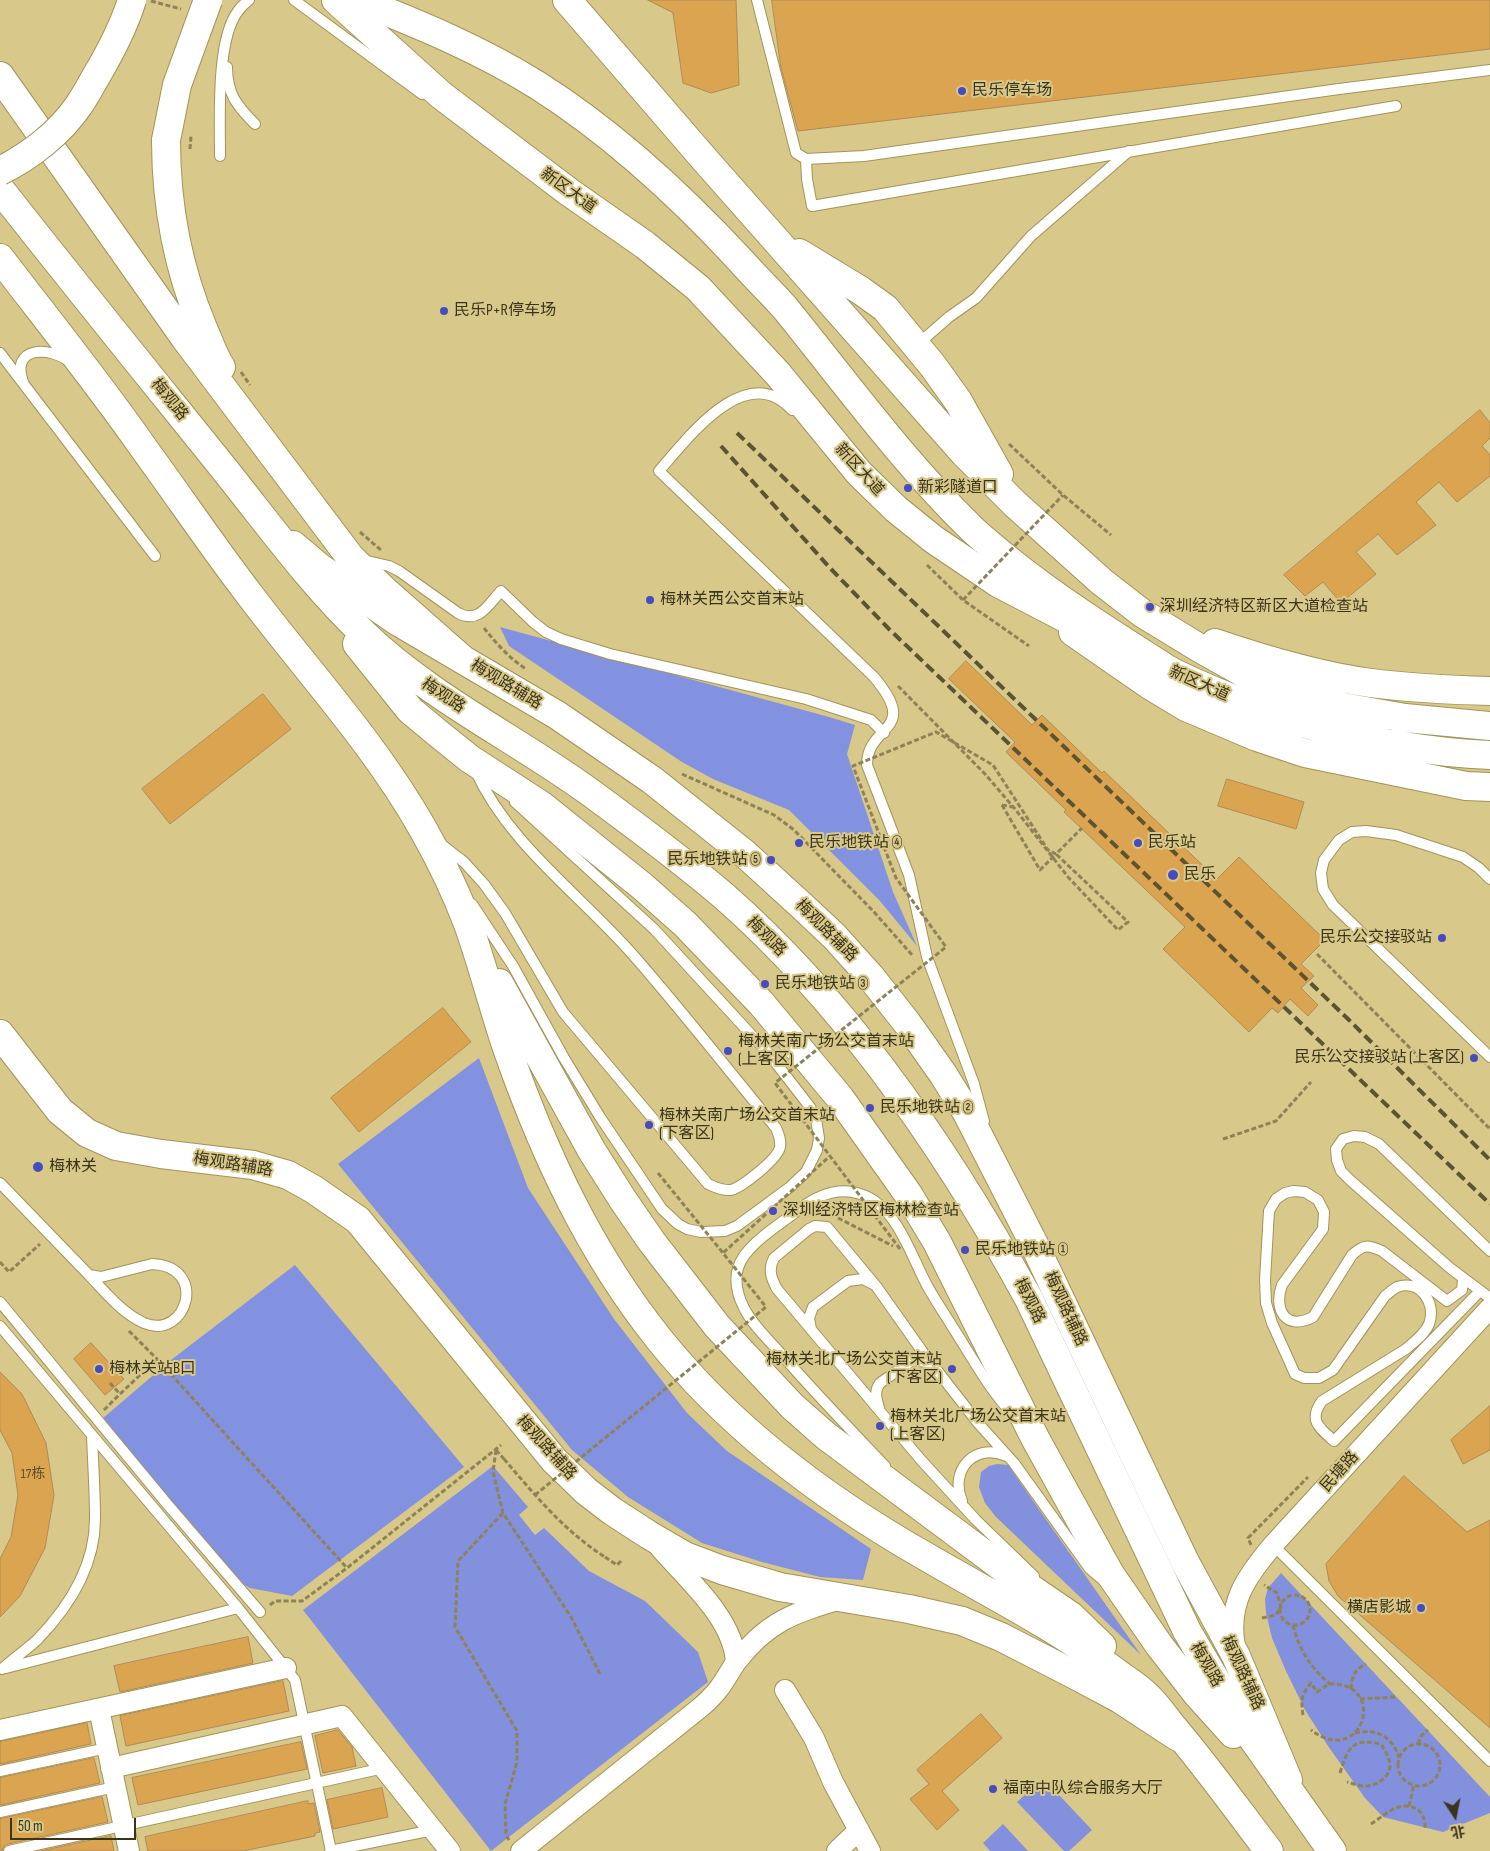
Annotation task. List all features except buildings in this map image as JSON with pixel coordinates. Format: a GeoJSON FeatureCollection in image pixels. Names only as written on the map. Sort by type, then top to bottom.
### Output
{"type":"FeatureCollection","features":[{"type":"Feature","properties":{"kind":"main road"},"geometry":{"type":"LineString","coordinates":[[0,171],[31,152],[58,130],[78,106],[126,22],[132,0]]}},
{"type":"Feature","properties":{"kind":"main road"},"geometry":{"type":"LineString","coordinates":[[208,0],[177,85],[179,136],[166,171],[178,252],[196,312],[215,357],[304,494]]}},
{"type":"Feature","properties":{"kind":"main road","name":"新区大道"},"geometry":{"type":"LineString","coordinates":[[336,0],[441,95],[508,147],[645,246],[698,288],[778,374],[859,473],[896,509],[960,559],[1034,603],[1175,674],[1222,695],[1331,732],[1396,744],[1470,754],[1490,754]]}},
{"type":"Feature","properties":{"kind":"main road"},"geometry":{"type":"LineString","coordinates":[[357,0],[410,20],[484,55],[535,84],[573,109],[610,137],[683,201],[783,307],[881,430],[975,532],[1029,576],[1096,623],[1175,674]]}},
{"type":"Feature","properties":{"kind":"main road","name":"新区大道"},"geometry":{"type":"LineString","coordinates":[[567,0],[964,452],[1015,504],[1089,571],[1142,613],[1244,673],[1290,692],[1344,707],[1405,718],[1490,726]]}},
{"type":"Feature","properties":{"kind":"main road"},"geometry":{"type":"LineString","coordinates":[[3,81],[185,338],[350,557],[385,591],[461,658]]}},
{"type":"Feature","properties":{"kind":"main road","name":"梅观路"},"geometry":{"type":"LineString","coordinates":[[0,189],[271,526],[301,566],[364,634],[400,666],[438,694],[587,790],[680,860],[725,897],[765,935],[814,987],[873,1057],[922,1124],[1001,1249],[1029,1299],[1187,1631],[1238,1718],[1332,1851]]}},
{"type":"Feature","properties":{"kind":"main road"},"geometry":{"type":"LineString","coordinates":[[766,228],[801,255],[860,290],[885,308],[916,345],[958,401],[1015,504]]}},
{"type":"Feature","properties":{"kind":"main road"},"geometry":{"type":"LineString","coordinates":[[0,258],[97,384],[243,586],[345,714],[400,791],[425,832],[468,924],[592,1151],[652,1242],[684,1285],[717,1326],[792,1406],[826,1436],[1030,1588],[1071,1616],[1100,1644],[1186,1742],[1269,1851]]}},
{"type":"Feature","properties":{"kind":"main road"},"geometry":{"type":"LineString","coordinates":[[0,276],[52,325]]}},
{"type":"Feature","properties":{"kind":"main road","name":"梅观路辅路"},"geometry":{"type":"LineString","coordinates":[[271,526],[320,567],[397,621],[557,715],[652,780],[745,854],[834,936],[870,976],[920,1039],[943,1074],[990,1157],[1034,1244],[1186,1562],[1236,1656],[1265,1722],[1294,1796]]}},
{"type":"Feature","properties":{"kind":"main road"},"geometry":{"type":"LineString","coordinates":[[301,566],[360,648],[410,710],[470,760],[541,805],[670,911],[724,962],[796,1043],[840,1098],[874,1145],[938,1242],[1035,1438],[1106,1566],[1132,1606],[1197,1694],[1294,1796]]}},
{"type":"Feature","properties":{"kind":"main road"},"geometry":{"type":"LineString","coordinates":[[1034,603],[1151,686],[1186,707],[1222,723],[1305,753],[1482,789]]}},
{"type":"Feature","properties":{"kind":"main road"},"geometry":{"type":"LineString","coordinates":[[1142,613],[1197,637],[1247,654],[1302,669],[1370,683],[1445,690],[1490,691]]}},
{"type":"Feature","properties":{"kind":"main road"},"geometry":{"type":"LineString","coordinates":[[468,924],[509,1054],[552,1163],[573,1208],[627,1298],[690,1376],[753,1437],[831,1498],[923,1555],[1052,1628],[1098,1658],[1145,1694]]}},
{"type":"Feature","properties":{"kind":"main road","name":"梅观路辅路"},"geometry":{"type":"LineString","coordinates":[[0,1034],[60,1111],[87,1133],[116,1146],[161,1154],[253,1165],[288,1175],[313,1189],[358,1220],[554,1460],[586,1491],[649,1535],[684,1556],[722,1570],[780,1587],[909,1609],[962,1621],[1001,1637],[1120,1699],[1186,1742]]}},
{"type":"Feature","properties":{"kind":"street","name":"民塘路"},"geometry":{"type":"LineString","coordinates":[[1236,1656],[1232,1632],[1234,1609],[1242,1586],[1273,1545],[1490,1308]]}},
{"type":"Feature","properties":{"kind":"street"},"geometry":{"type":"LineString","coordinates":[[649,1535],[700,1592],[720,1618],[735,1648],[736,1662]]}},
{"type":"Feature","properties":{"kind":"street"},"geometry":{"type":"LineString","coordinates":[[516,1847],[701,1707],[719,1689],[736,1662],[763,1633],[779,1621],[845,1598]]}},
{"type":"Feature","properties":{"kind":"street"},"geometry":{"type":"LineString","coordinates":[[0,1730],[286,1668]]}},
{"type":"Feature","properties":{"kind":"street"},"geometry":{"type":"LineString","coordinates":[[785,1690],[814,1738],[833,1782],[870,1851]]}},
{"type":"Feature","properties":{"kind":"street"},"geometry":{"type":"LineString","coordinates":[[99,1709],[129,1851]]}},
{"type":"Feature","properties":{"kind":"street"},"geometry":{"type":"LineString","coordinates":[[113,1777],[304,1724],[342,1716],[450,1851]]}},
{"type":"Feature","properties":{"kind":"street"},"geometry":{"type":"LineString","coordinates":[[837,1851],[859,1830]]}},
{"type":"Feature","properties":{"kind":"lane"},"geometry":{"type":"LineString","coordinates":[[220,156],[220,84],[227,36],[238,11],[249,0]]}},
{"type":"Feature","properties":{"kind":"lane"},"geometry":{"type":"LineString","coordinates":[[294,0],[396,77],[508,147]]}},
{"type":"Feature","properties":{"kind":"lane"},"geometry":{"type":"LineString","coordinates":[[757,0],[796,153],[806,159],[864,156],[1339,89],[1490,70]]}},
{"type":"Feature","properties":{"kind":"lane"},"geometry":{"type":"LineString","coordinates":[[227,36],[227,74],[230,94],[240,109],[255,124]]}},
{"type":"Feature","properties":{"kind":"lane"},"geometry":{"type":"LineString","coordinates":[[806,159],[812,206],[1396,106]]}},
{"type":"Feature","properties":{"kind":"lane"},"geometry":{"type":"LineString","coordinates":[[916,345],[949,317],[976,298],[1031,236],[1130,151]]}},
{"type":"Feature","properties":{"kind":"lane"},"geometry":{"type":"LineString","coordinates":[[25,387],[21,375],[21,363],[28,354],[38,351],[52,353],[67,360],[97,384]]}},
{"type":"Feature","properties":{"kind":"lane"},"geometry":{"type":"LineString","coordinates":[[0,353],[155,556]]}},
{"type":"Feature","properties":{"kind":"lane"},"geometry":{"type":"LineString","coordinates":[[859,473],[788,405],[771,395],[758,393],[741,396],[722,406],[659,471],[874,677],[887,694],[893,712],[892,723],[873,742],[867,754],[867,765],[909,875],[928,957],[974,1084],[990,1157]]}},
{"type":"Feature","properties":{"kind":"lane"},"geometry":{"type":"LineString","coordinates":[[350,557],[394,568],[466,618],[473,618],[479,614],[501,591],[533,622],[546,632],[561,639],[610,654],[806,699],[871,720],[884,732]]}},
{"type":"Feature","properties":{"kind":"lane"},"geometry":{"type":"LineString","coordinates":[[425,832],[464,862],[484,884],[505,913],[564,1012],[708,1184],[719,1189],[730,1190],[742,1185],[775,1158],[780,1149],[780,1139],[776,1128],[633,955],[522,840],[484,790],[470,760]]}},
{"type":"Feature","properties":{"kind":"lane"},"geometry":{"type":"LineString","coordinates":[[425,832],[513,966],[564,1058],[600,1117],[669,1217],[688,1229],[701,1232],[725,1231],[749,1218],[790,1187],[806,1172],[813,1162],[817,1150],[819,1138],[816,1119],[810,1107],[769,1054],[654,929],[470,760]]}},
{"type":"Feature","properties":{"kind":"lane"},"geometry":{"type":"LineString","coordinates":[[1490,879],[1480,868],[1463,857],[1396,835],[1366,830],[1352,832],[1339,840],[1324,860],[1321,873],[1323,889],[1334,905],[1490,1057]]}},
{"type":"Feature","properties":{"kind":"lane"},"geometry":{"type":"LineString","coordinates":[[1490,1251],[1379,1144],[1365,1137],[1354,1136],[1344,1140],[1336,1148],[1337,1160],[1341,1171],[1435,1256],[1490,1298]]}},
{"type":"Feature","properties":{"kind":"lane"},"geometry":{"type":"LineString","coordinates":[[0,1183],[89,1275],[122,1308],[145,1323],[165,1324],[174,1320],[182,1312],[186,1303],[185,1283],[180,1274],[163,1264],[152,1264],[101,1277],[89,1275]]}},
{"type":"Feature","properties":{"kind":"lane"},"geometry":{"type":"LineString","coordinates":[[937,1519],[846,1425],[751,1320],[739,1297],[736,1283],[742,1257],[750,1248],[804,1205],[821,1195],[843,1191],[857,1193],[873,1200],[885,1210],[895,1223],[928,1288],[996,1395],[1035,1438]]}},
{"type":"Feature","properties":{"kind":"lane"},"geometry":{"type":"LineString","coordinates":[[1463,1279],[1462,1290],[1447,1301],[1382,1251],[1370,1246],[1361,1247],[1352,1255],[1314,1316],[1303,1322],[1290,1321],[1284,1316],[1279,1306],[1278,1295],[1282,1285],[1323,1229],[1324,1212],[1318,1200],[1305,1192],[1294,1191],[1285,1193],[1276,1199],[1270,1212],[1265,1280],[1266,1303],[1272,1323],[1295,1374],[1304,1378],[1319,1378],[1333,1370],[1385,1296],[1396,1287],[1410,1285],[1422,1290],[1429,1300],[1432,1312],[1429,1326],[1418,1339],[1406,1349],[1322,1401],[1315,1410],[1315,1420],[1320,1428],[1334,1441],[1480,1290]]}},
{"type":"Feature","properties":{"kind":"lane"},"geometry":{"type":"LineString","coordinates":[[1071,1616],[963,1506],[776,1289],[772,1281],[771,1264],[774,1258],[809,1229],[822,1225],[832,1231],[876,1286],[938,1372],[994,1442],[1010,1458],[1090,1569],[1132,1606]]}},
{"type":"Feature","properties":{"kind":"lane"},"geometry":{"type":"LineString","coordinates":[[810,1329],[809,1318],[813,1307],[848,1282],[863,1278],[876,1286]]}},
{"type":"Feature","properties":{"kind":"lane"},"geometry":{"type":"LineString","coordinates":[[0,1302],[260,1612]]}},
{"type":"Feature","properties":{"kind":"lane"},"geometry":{"type":"LineString","coordinates":[[0,1326],[238,1608],[295,1680],[331,1851],[433,1830]]}},
{"type":"Feature","properties":{"kind":"lane"},"geometry":{"type":"LineString","coordinates":[[880,1411],[875,1395],[876,1388],[907,1363],[913,1360],[927,1362],[938,1372]]}},
{"type":"Feature","properties":{"kind":"lane"},"geometry":{"type":"LineString","coordinates":[[1,1669],[42,1634],[66,1604],[81,1578],[92,1550],[95,1520],[92,1435]]}},
{"type":"Feature","properties":{"kind":"lane"},"geometry":{"type":"LineString","coordinates":[[963,1506],[959,1496],[958,1483],[960,1472],[967,1462],[976,1456],[988,1452],[1000,1453],[1010,1458]]}},
{"type":"Feature","properties":{"kind":"lane"},"geometry":{"type":"LineString","coordinates":[[1273,1545],[1490,1761]]}},
{"type":"Feature","properties":{"kind":"lane"},"geometry":{"type":"LineString","coordinates":[[1,1669],[238,1608]]}},
{"type":"Feature","properties":{"kind":"lane"},"geometry":{"type":"LineString","coordinates":[[0,1771],[107,1748]]}},
{"type":"Feature","properties":{"kind":"lane"},"geometry":{"type":"LineString","coordinates":[[9,1851],[384,1768]]}},
{"type":"Feature","properties":{"kind":"lane"},"geometry":{"type":"LineString","coordinates":[[0,1812],[113,1777]]}},
{"type":"Feature","properties":{"kind":"path"},"geometry":{"type":"LineString","coordinates":[[179,136],[189,158]]}},
{"type":"Feature","properties":{"kind":"path"},"geometry":{"type":"LineString","coordinates":[[237,364],[252,388]]}},
{"type":"Feature","properties":{"kind":"path"},"geometry":{"type":"LineString","coordinates":[[1006,442],[1063,495],[1111,535]]}},
{"type":"Feature","properties":{"kind":"path"},"geometry":{"type":"LineString","coordinates":[[964,600],[1063,495]]}},
{"type":"Feature","properties":{"kind":"path"},"geometry":{"type":"LineString","coordinates":[[359,531],[372,544],[387,554]]}},
{"type":"Feature","properties":{"kind":"path"},"geometry":{"type":"LineString","coordinates":[[927,565],[964,600],[1029,646]]}},
{"type":"Feature","properties":{"kind":"path"},"geometry":{"type":"LineString","coordinates":[[484,628],[517,663],[533,674]]}},
{"type":"Feature","properties":{"kind":"path"},"geometry":{"type":"LineString","coordinates":[[822,1225],[837,1218],[900,1249],[775,1083],[946,947],[896,878],[853,766],[936,732],[993,765],[1048,850],[1056,854],[1128,922],[1118,930],[1068,877],[1014,807],[1002,805],[1040,870],[1056,854],[1082,828]]}},
{"type":"Feature","properties":{"kind":"path"},"geometry":{"type":"LineString","coordinates":[[678,772],[774,815],[794,830],[874,912],[921,966]]}},
{"type":"Feature","properties":{"kind":"path"},"geometry":{"type":"LineString","coordinates":[[1317,954],[1490,1129]]}},
{"type":"Feature","properties":{"kind":"path"},"geometry":{"type":"LineString","coordinates":[[1223,1139],[1276,1120],[1311,1082]]}},
{"type":"Feature","properties":{"kind":"path"},"geometry":{"type":"LineString","coordinates":[[723,1253],[830,1156]]}},
{"type":"Feature","properties":{"kind":"path"},"geometry":{"type":"LineString","coordinates":[[535,1495],[766,1307],[658,1173]]}},
{"type":"Feature","properties":{"kind":"path"},"geometry":{"type":"LineString","coordinates":[[790,1187],[804,1205]]}},
{"type":"Feature","properties":{"kind":"path"},"geometry":{"type":"LineString","coordinates":[[0,1262],[9,1272],[40,1244]]}},
{"type":"Feature","properties":{"kind":"path"},"geometry":{"type":"LineString","coordinates":[[96,1418],[157,1359],[347,1568]]}},
{"type":"Feature","properties":{"kind":"path"},"geometry":{"type":"LineString","coordinates":[[110,1383],[120,1394]]}},
{"type":"Feature","properties":{"kind":"path"},"geometry":{"type":"LineString","coordinates":[[260,1612],[275,1601],[302,1601],[347,1568],[501,1445]]}},
{"type":"Feature","properties":{"kind":"path"},"geometry":{"type":"LineString","coordinates":[[496,1449],[558,1520],[584,1544],[616,1565],[621,1561]]}},
{"type":"Feature","properties":{"kind":"path"},"geometry":{"type":"LineString","coordinates":[[496,1449],[493,1472],[503,1512],[570,1617],[600,1676]]}},
{"type":"Feature","properties":{"kind":"path"},"geometry":{"type":"LineString","coordinates":[[1254,1552],[1248,1538],[1311,1475]]}},
{"type":"Feature","properties":{"kind":"path"},"geometry":{"type":"LineString","coordinates":[[503,1512],[458,1561],[455,1627],[516,1731],[517,1762],[505,1804],[506,1835],[516,1847]]}},
{"type":"Feature","properties":{"kind":"path"},"geometry":{"type":"LineString","coordinates":[[1262,1618],[1276,1615],[1281,1607],[1286,1599],[1295,1596],[1300,1596],[1308,1602],[1310,1612],[1306,1621],[1298,1625],[1293,1625],[1284,1620],[1282,1616],[1281,1607],[1277,1592],[1264,1585]]}},
{"type":"Feature","properties":{"kind":"path"},"geometry":{"type":"LineString","coordinates":[[1293,1625],[1295,1636],[1306,1657],[1330,1684]]}},
{"type":"Feature","properties":{"kind":"path"},"geometry":{"type":"LineString","coordinates":[[1351,1689],[1352,1676],[1356,1669],[1366,1664]]}},
{"type":"Feature","properties":{"kind":"path"},"geometry":{"type":"LineString","coordinates":[[1302,1715],[1301,1702],[1303,1693],[1311,1683],[1317,1692],[1330,1684],[1340,1684],[1351,1689],[1360,1699],[1364,1711],[1363,1720],[1355,1733]]}},
{"type":"Feature","properties":{"kind":"path"},"geometry":{"type":"LineString","coordinates":[[1360,1699],[1396,1697]]}},
{"type":"Feature","properties":{"kind":"path"},"geometry":{"type":"LineString","coordinates":[[1311,1730],[1320,1737],[1337,1741],[1365,1731],[1380,1733],[1392,1741],[1399,1759],[1399,1772],[1408,1783],[1414,1785],[1427,1785],[1438,1775],[1440,1769],[1440,1762],[1433,1749],[1418,1744],[1407,1748],[1399,1759]]}},
{"type":"Feature","properties":{"kind":"path"},"geometry":{"type":"LineString","coordinates":[[1418,1744],[1422,1735],[1428,1730]]}},
{"type":"Feature","properties":{"kind":"path"},"geometry":{"type":"LineString","coordinates":[[1340,1772],[1352,1746],[1365,1741],[1380,1744],[1388,1757],[1390,1766],[1388,1773],[1379,1782],[1372,1785],[1362,1786],[1347,1782]]}},
{"type":"Feature","properties":{"kind":"path"},"geometry":{"type":"LineString","coordinates":[[1409,1806],[1414,1785]]}},
{"type":"Feature","properties":{"kind":"path"},"geometry":{"type":"LineString","coordinates":[[1371,1824],[1398,1807],[1409,1806],[1417,1808],[1423,1815],[1426,1821],[1425,1828]]}},
{"type":"Feature","properties":{"kind":"shaded area"},"geometry":{"type":"Polygon","coordinates":[[[500,627],[855,725],[847,754],[893,892],[917,946],[880,901],[789,810],[713,779],[682,762],[509,646],[500,627]]]}},
{"type":"Feature","properties":{"kind":"shaded area"},"geometry":{"type":"Polygon","coordinates":[[[479,1058],[528,1188],[614,1319],[687,1413],[727,1451],[871,1549],[863,1580],[820,1577],[762,1562],[702,1543],[628,1497],[572,1450],[338,1164],[479,1058]]]}},
{"type":"Feature","properties":{"kind":"shaded area"},"geometry":{"type":"Polygon","coordinates":[[[295,1265],[464,1467],[292,1596],[250,1588],[239,1582],[102,1419],[171,1360],[295,1265]]]}},
{"type":"Feature","properties":{"kind":"shaded area"},"geometry":{"type":"Polygon","coordinates":[[[997,1464],[1008,1465],[1141,1655],[996,1517],[985,1503],[979,1487],[981,1472],[989,1466],[997,1464]]]}},
{"type":"Feature","properties":{"kind":"shaded area"},"geometry":{"type":"Polygon","coordinates":[[[493,1466],[528,1507],[519,1515],[535,1535],[544,1528],[589,1571],[645,1601],[698,1652],[708,1682],[491,1851],[303,1610],[493,1466]]]}},
{"type":"Feature","properties":{"kind":"shaded area"},"geometry":{"type":"Polygon","coordinates":[[[1281,1573],[1490,1797],[1490,1813],[1443,1832],[1383,1817],[1365,1798],[1305,1710],[1272,1638],[1265,1599],[1268,1588],[1281,1573]]]}},
{"type":"Feature","properties":{"kind":"shaded area"},"geometry":{"type":"Polygon","coordinates":[[[1043,1778],[1092,1830],[1069,1851],[1064,1851],[1017,1802],[1043,1778]]]}},
{"type":"Feature","properties":{"kind":"shaded area"},"geometry":{"type":"Polygon","coordinates":[[[1003,1824],[1028,1851],[990,1851],[983,1843],[1003,1824]]]}},
{"type":"Feature","properties":{"kind":"railway"},"geometry":{"type":"LineString","coordinates":[[737,433],[1348,1019],[1490,1160]]}},
{"type":"Feature","properties":{"kind":"railway"},"geometry":{"type":"LineString","coordinates":[[721,446],[830,568],[889,629],[1490,1204]]}},
{"type":"Feature","properties":{"kind":"place","name":"民乐停车场"},"geometry":{"type":"Point","coordinates":[962,91]}},
{"type":"Feature","properties":{"kind":"place","name":"民乐P+R停车场"},"geometry":{"type":"Point","coordinates":[444,311]}},
{"type":"Feature","properties":{"kind":"place","name":"新彩隧道口"},"geometry":{"type":"Point","coordinates":[908,488]}},
{"type":"Feature","properties":{"kind":"place","name":"梅林关西公交首末站"},"geometry":{"type":"Point","coordinates":[650,600]}},
{"type":"Feature","properties":{"kind":"place","name":"深圳经济特区新区大道检查站"},"geometry":{"type":"Point","coordinates":[1150,607]}},
{"type":"Feature","properties":{"kind":"place","name":"民乐地铁站 ④"},"geometry":{"type":"Point","coordinates":[799,843]}},
{"type":"Feature","properties":{"kind":"place","name":"民乐站"},"geometry":{"type":"Point","coordinates":[1138,843]}},
{"type":"Feature","properties":{"kind":"place","name":"民乐地铁站 ⑤"},"geometry":{"type":"Point","coordinates":[771,860]}},
{"type":"Feature","properties":{"kind":"place","name":"民乐"},"geometry":{"type":"Point","coordinates":[1173,875]}},
{"type":"Feature","properties":{"kind":"place","name":"民乐公交接驳站"},"geometry":{"type":"Point","coordinates":[1442,938]}},
{"type":"Feature","properties":{"kind":"place","name":"民乐地铁站 ③"},"geometry":{"type":"Point","coordinates":[765,984]}},
{"type":"Feature","properties":{"kind":"place","name":"梅林关南广场公交首末站 (上客区)"},"geometry":{"type":"Point","coordinates":[728,1051]}},
{"type":"Feature","properties":{"kind":"place","name":"民乐公交接驳站 (上客区)"},"geometry":{"type":"Point","coordinates":[1474,1058]}},
{"type":"Feature","properties":{"kind":"place","name":"民乐地铁站 ②"},"geometry":{"type":"Point","coordinates":[870,1108]}},
{"type":"Feature","properties":{"kind":"place","name":"梅林关南广场公交首末站 (下客区)"},"geometry":{"type":"Point","coordinates":[649,1125]}},
{"type":"Feature","properties":{"kind":"place","name":"梅林关"},"geometry":{"type":"Point","coordinates":[38,1167]}},
{"type":"Feature","properties":{"kind":"place","name":"深圳经济特区梅林检查站"},"geometry":{"type":"Point","coordinates":[773,1211]}},
{"type":"Feature","properties":{"kind":"place","name":"民乐地铁站 ①"},"geometry":{"type":"Point","coordinates":[965,1250]}},
{"type":"Feature","properties":{"kind":"place","name":"梅林关站B口"},"geometry":{"type":"Point","coordinates":[99,1369]}},
{"type":"Feature","properties":{"kind":"place","name":"梅林关北广场公交首末站 (下客区)"},"geometry":{"type":"Point","coordinates":[952,1369]}},
{"type":"Feature","properties":{"kind":"place","name":"梅林关北广场公交首末站 (上客区)"},"geometry":{"type":"Point","coordinates":[880,1426]}},
{"type":"Feature","properties":{"kind":"place","name":"横店影城"},"geometry":{"type":"Point","coordinates":[1421,1608]}},
{"type":"Feature","properties":{"kind":"place","name":"福南中队综合服务大厅"},"geometry":{"type":"Point","coordinates":[993,1789]}}]}
